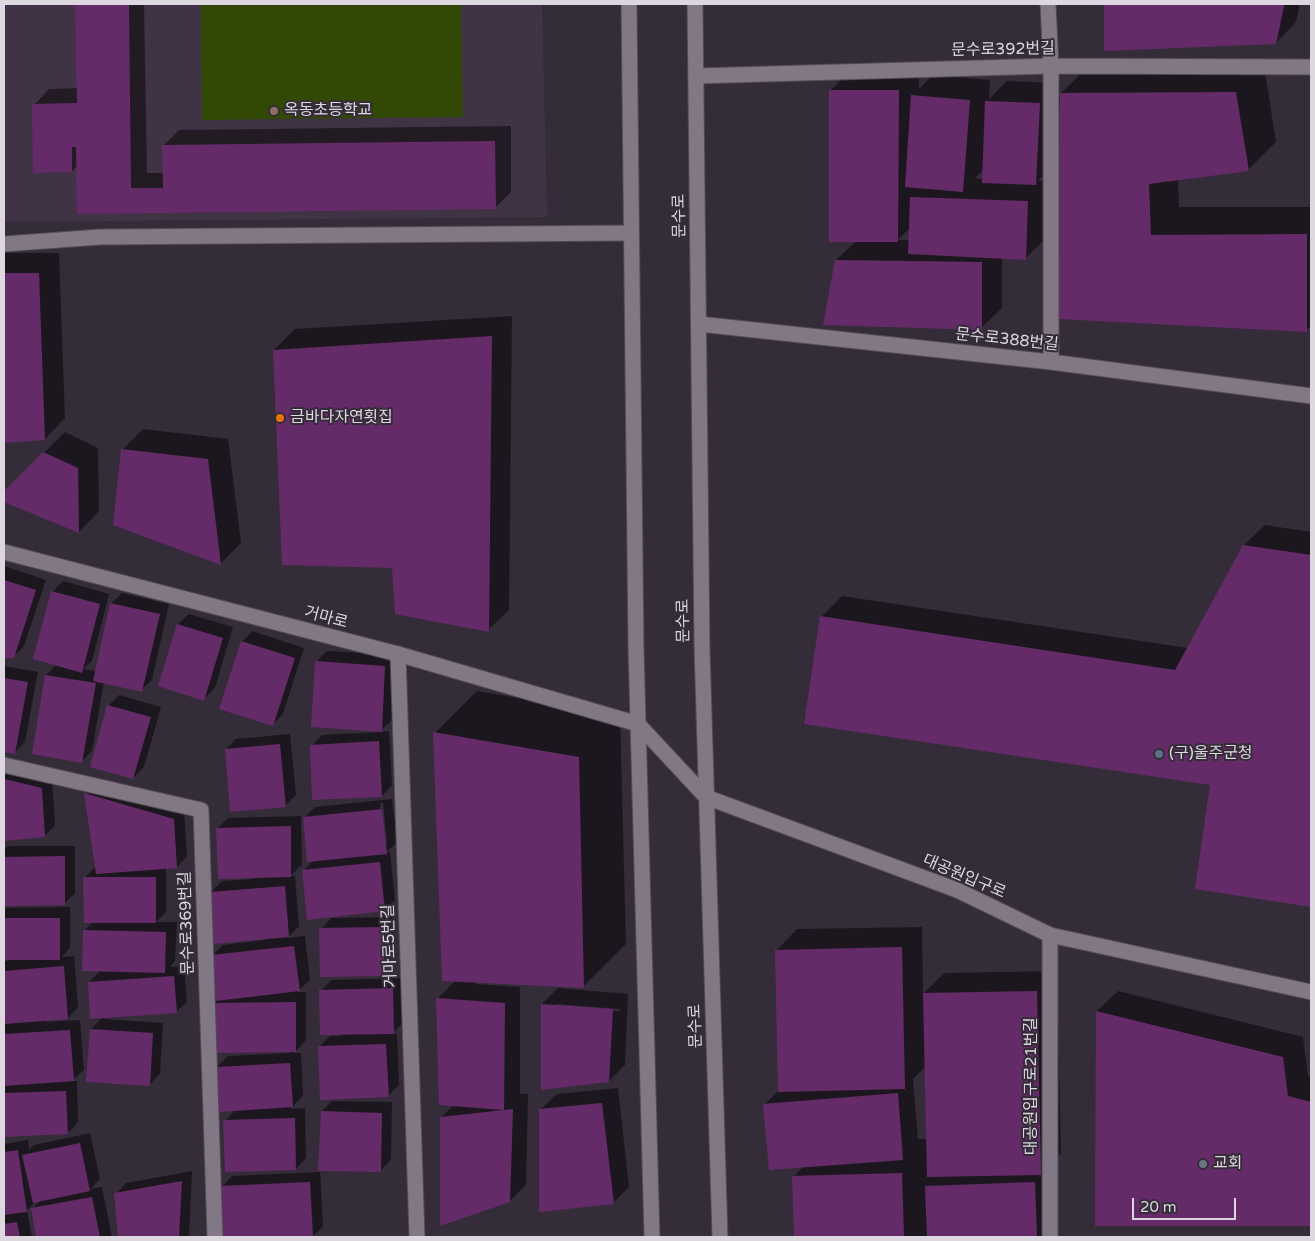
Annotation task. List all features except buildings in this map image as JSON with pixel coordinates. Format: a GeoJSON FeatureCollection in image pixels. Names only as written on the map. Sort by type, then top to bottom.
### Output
{"type":"FeatureCollection","features":[{"type":"Feature","properties":{"kind":"street"},"geometry":{"type":"LineString","coordinates":[[629,4],[636,648],[652,1237]]}},
{"type":"Feature","properties":{"kind":"street","name":"문수로"},"geometry":{"type":"LineString","coordinates":[[695,4],[702,648],[720,1237]]}},
{"type":"Feature","properties":{"kind":"street"},"geometry":{"type":"LineString","coordinates":[[1048,4],[1051,66],[1051,362]]}},
{"type":"Feature","properties":{"kind":"street","name":"문수로392번길"},"geometry":{"type":"LineString","coordinates":[[696,76],[1051,66],[1311,67]]}},
{"type":"Feature","properties":{"kind":"street"},"geometry":{"type":"LineString","coordinates":[[4,244],[100,237],[631,233]]}},
{"type":"Feature","properties":{"kind":"street","name":"문수로388번길"},"geometry":{"type":"LineString","coordinates":[[699,324],[1051,362],[1311,396]]}},
{"type":"Feature","properties":{"kind":"street","name":"거마로"},"geometry":{"type":"LineString","coordinates":[[4,552],[398,654],[638,724]]}},
{"type":"Feature","properties":{"kind":"street","name":"거마로5번길"},"geometry":{"type":"LineString","coordinates":[[398,654],[417,1237]]}},
{"type":"Feature","properties":{"kind":"street","name":"대공원입구로"},"geometry":{"type":"LineString","coordinates":[[638,724],[706,797],[957,890],[1050,935],[1311,992]]}},
{"type":"Feature","properties":{"kind":"street","name":"문수로369번길"},"geometry":{"type":"LineString","coordinates":[[4,765],[200,810],[215,1237]]}},
{"type":"Feature","properties":{"kind":"street","name":"대공원입구로21번길"},"geometry":{"type":"LineString","coordinates":[[1050,935],[1050,1237]]}},
{"type":"Feature","properties":{"kind":"shaded area","name":"옥동초등학교"},"geometry":{"type":"Polygon","coordinates":[[[4,4],[542,4],[547,217],[4,222],[4,4]]]}},
{"type":"Feature","properties":{"kind":"green space"},"geometry":{"type":"Polygon","coordinates":[[[201,4],[461,4],[463,117],[202,120],[201,4]]]}},
{"type":"Feature","properties":{"kind":"place","name":"옥동초등학교"},"geometry":{"type":"Point","coordinates":[274,111]}},
{"type":"Feature","properties":{"kind":"place","name":"금바다자연횟집"},"geometry":{"type":"Point","coordinates":[280,418]}},
{"type":"Feature","properties":{"kind":"place","name":"(구)울주군청"},"geometry":{"type":"Point","coordinates":[1159,754]}},
{"type":"Feature","properties":{"kind":"place","name":"교회"},"geometry":{"type":"Point","coordinates":[1203,1164]}}]}
